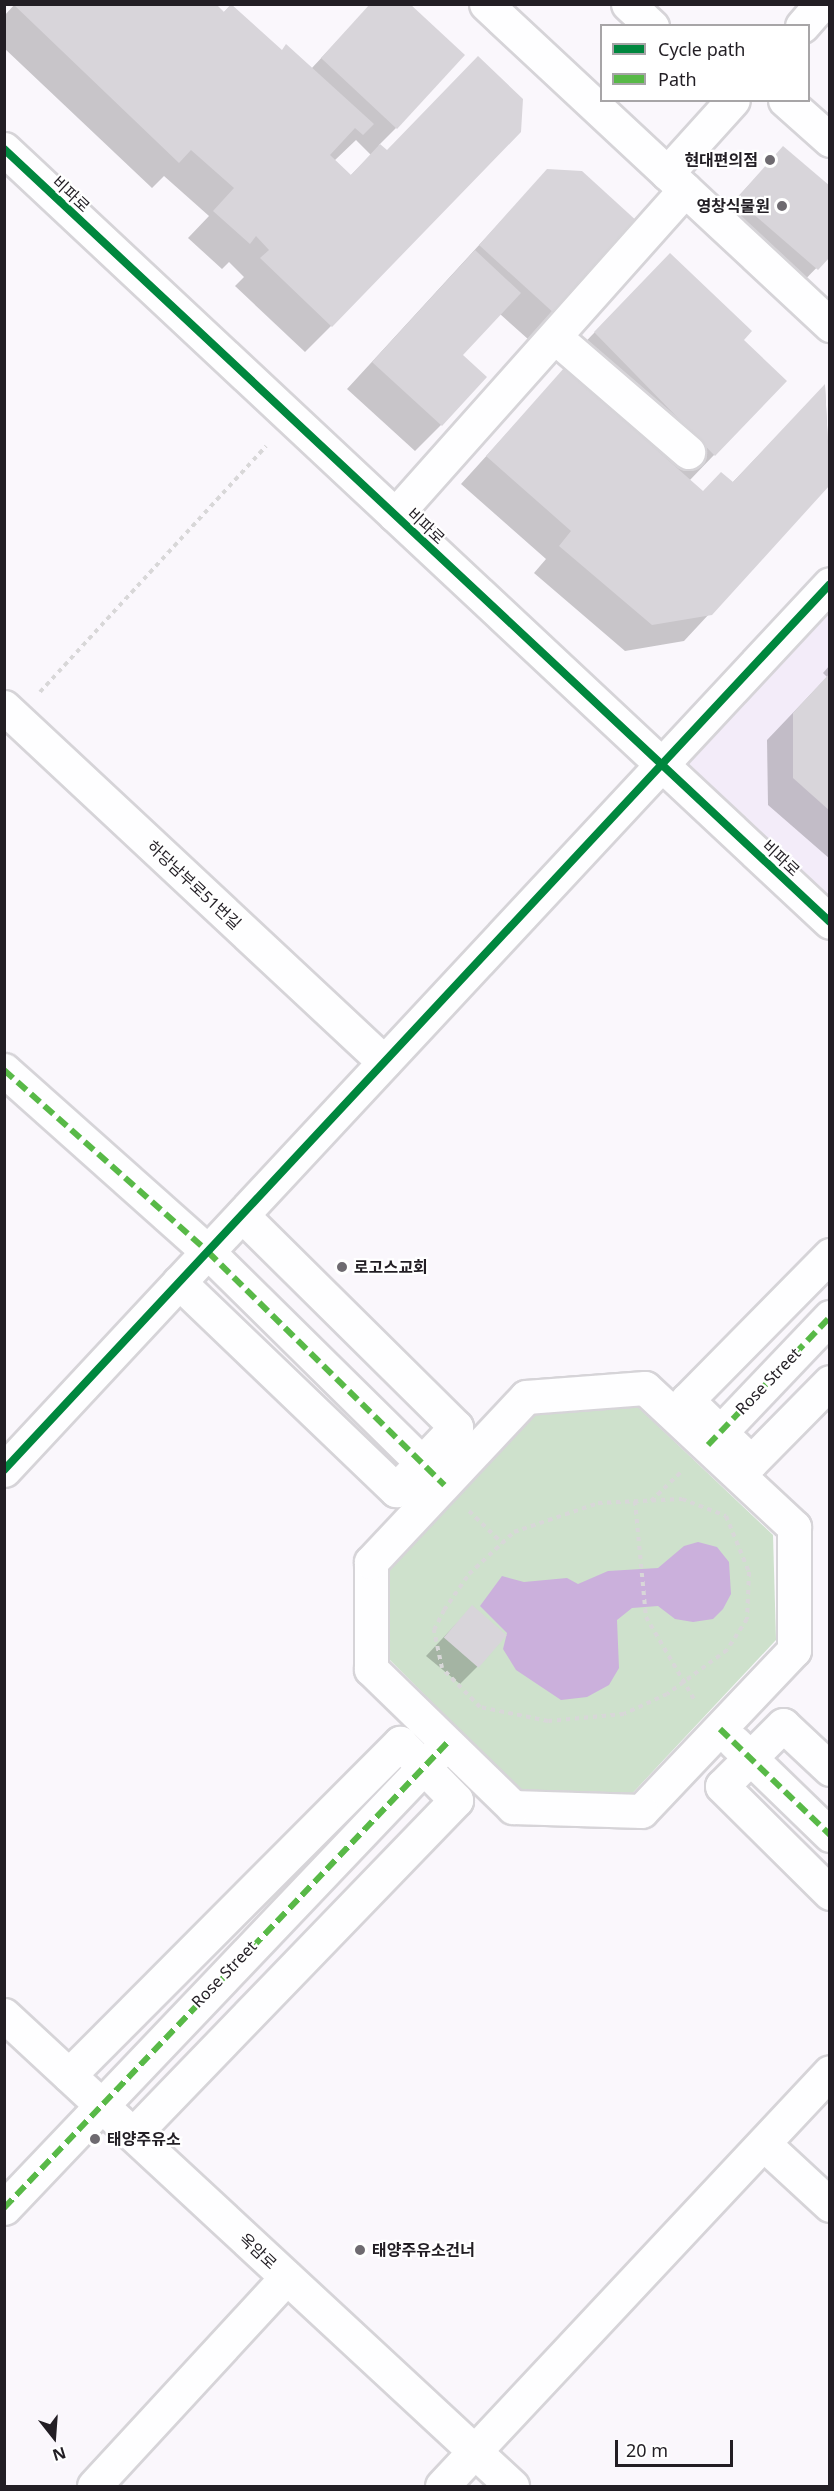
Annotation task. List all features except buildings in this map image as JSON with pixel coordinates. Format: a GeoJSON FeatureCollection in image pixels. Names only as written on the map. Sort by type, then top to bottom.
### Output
{"type":"FeatureCollection","features":[{"type":"Feature","properties":{"kind":"street"},"geometry":{"type":"LineString","coordinates":[[486,4],[830,325]]}},
{"type":"Feature","properties":{"kind":"street"},"geometry":{"type":"LineString","coordinates":[[628,4],[650,24]]}},
{"type":"Feature","properties":{"kind":"street"},"geometry":{"type":"LineString","coordinates":[[804,24],[821,4]]}},
{"type":"Feature","properties":{"kind":"street"},"geometry":{"type":"LineString","coordinates":[[395,515],[555,337],[676,182],[732,102]]}},
{"type":"Feature","properties":{"kind":"street"},"geometry":{"type":"LineString","coordinates":[[787,102],[830,140]]}},
{"type":"Feature","properties":{"kind":"street","name":"비파로"},"geometry":{"type":"LineString","coordinates":[[4,149],[830,922]]}},
{"type":"Feature","properties":{"kind":"street"},"geometry":{"type":"LineString","coordinates":[[555,337],[688,452]]}},
{"type":"Feature","properties":{"kind":"street"},"geometry":{"type":"LineString","coordinates":[[10,1453],[179,1282],[830,584]]}},
{"type":"Feature","properties":{"kind":"street","name":"하당남부로51번길"},"geometry":{"type":"LineString","coordinates":[[10,712],[384,1062]]}},
{"type":"Feature","properties":{"kind":"street"},"geometry":{"type":"LineString","coordinates":[[4,1070],[207,1252],[433,1474]]}},
{"type":"Feature","properties":{"kind":"street"},"geometry":{"type":"LineString","coordinates":[[242,1215],[456,1427],[433,1474],[371,1562],[370,1669],[513,1807],[641,1811],[794,1650],[794,1527],[714,1438],[687,1400],[830,1255]]}},
{"type":"Feature","properties":{"kind":"street"},"geometry":{"type":"LineString","coordinates":[[179,1282],[396,1490],[433,1474],[526,1397],[645,1389],[751,1462],[830,1382]]}},
{"type":"Feature","properties":{"kind":"street","name":"Rose Street"},"geometry":{"type":"LineString","coordinates":[[714,1438],[830,1317]]}},
{"type":"Feature","properties":{"kind":"street"},"geometry":{"type":"LineString","coordinates":[[830,1768],[783,1725],[722,1786],[830,1893]]}},
{"type":"Feature","properties":{"kind":"street"},"geometry":{"type":"LineString","coordinates":[[720,1729],[830,1835]]}},
{"type":"Feature","properties":{"kind":"street"},"geometry":{"type":"LineString","coordinates":[[69,2075],[400,1743],[456,1800],[133,2133]]}},
{"type":"Feature","properties":{"kind":"street","name":"Rose Street"},"geometry":{"type":"LineString","coordinates":[[4,2208],[99,2103],[447,1743]]}},
{"type":"Feature","properties":{"kind":"street","name":"옥암로"},"geometry":{"type":"LineString","coordinates":[[4,2015],[512,2487]]}},
{"type":"Feature","properties":{"kind":"street"},"geometry":{"type":"LineString","coordinates":[[442,2487],[830,2072]]}},
{"type":"Feature","properties":{"kind":"street"},"geometry":{"type":"LineString","coordinates":[[764,2144],[830,2205]]}},
{"type":"Feature","properties":{"kind":"street"},"geometry":{"type":"LineString","coordinates":[[94,2487],[287,2277]]}},
{"type":"Feature","properties":{"kind":"path"},"geometry":{"type":"LineString","coordinates":[[10,712],[292,418]]}},
{"type":"Feature","properties":{"kind":"path"},"geometry":{"type":"LineString","coordinates":[[433,1474],[502,1543]]}},
{"type":"Feature","properties":{"kind":"path"},"geometry":{"type":"LineString","coordinates":[[682,1499],[726,1516],[749,1572],[747,1619],[727,1650],[681,1684],[624,1713],[548,1721],[480,1707],[442,1668],[434,1630],[468,1574],[514,1532],[598,1503],[635,1501],[682,1499]]}},
{"type":"Feature","properties":{"kind":"path"},"geometry":{"type":"LineString","coordinates":[[635,1501],[638,1556],[646,1617],[681,1684],[720,1729]]}},
{"type":"Feature","properties":{"kind":"shaded area"},"geometry":{"type":"Polygon","coordinates":[[[829,584],[829,922],[661,764],[829,584]]]}},
{"type":"Feature","properties":{"kind":"shaded area"},"geometry":{"type":"Polygon","coordinates":[[[698,1542],[717,1547],[729,1562],[731,1594],[723,1609],[713,1619],[693,1622],[675,1619],[658,1606],[632,1608],[617,1620],[619,1668],[609,1685],[587,1697],[561,1700],[516,1670],[503,1649],[507,1633],[480,1606],[502,1576],[524,1582],[567,1578],[578,1584],[608,1571],[658,1568],[684,1546],[698,1542]]]}},
{"type":"Feature","properties":{"kind":"green space"},"geometry":{"type":"Polygon","coordinates":[[[638,1407],[773,1535],[776,1640],[628,1798],[523,1794],[385,1655],[383,1569],[530,1411],[638,1407]]]}},
{"type":"Feature","properties":{"kind":"marked path"},"geometry":{"type":"LineString","coordinates":[[4,1070],[208,1252],[444,1485]]}},
{"type":"Feature","properties":{"kind":"marked path"},"geometry":{"type":"LineString","coordinates":[[708,1445],[830,1317]]}},
{"type":"Feature","properties":{"kind":"marked path"},"geometry":{"type":"LineString","coordinates":[[720,1729],[830,1835]]}},
{"type":"Feature","properties":{"kind":"marked path"},"geometry":{"type":"LineString","coordinates":[[4,2208],[447,1743]]}},
{"type":"Feature","properties":{"kind":"cycle path"},"geometry":{"type":"LineString","coordinates":[[4,149],[830,922]]}},
{"type":"Feature","properties":{"kind":"cycle path"},"geometry":{"type":"LineString","coordinates":[[4,1470],[830,584]]}},
{"type":"Feature","properties":{"kind":"place","name":"현대편의점"},"geometry":{"type":"Point","coordinates":[770,160]}},
{"type":"Feature","properties":{"kind":"place","name":"영창식물원"},"geometry":{"type":"Point","coordinates":[782,206]}},
{"type":"Feature","properties":{"kind":"place","name":"로고스교회"},"geometry":{"type":"Point","coordinates":[342,1267]}},
{"type":"Feature","properties":{"kind":"place","name":"태양주유소"},"geometry":{"type":"Point","coordinates":[95,2139]}},
{"type":"Feature","properties":{"kind":"place","name":"태양주유소건너"},"geometry":{"type":"Point","coordinates":[360,2250]}}]}
